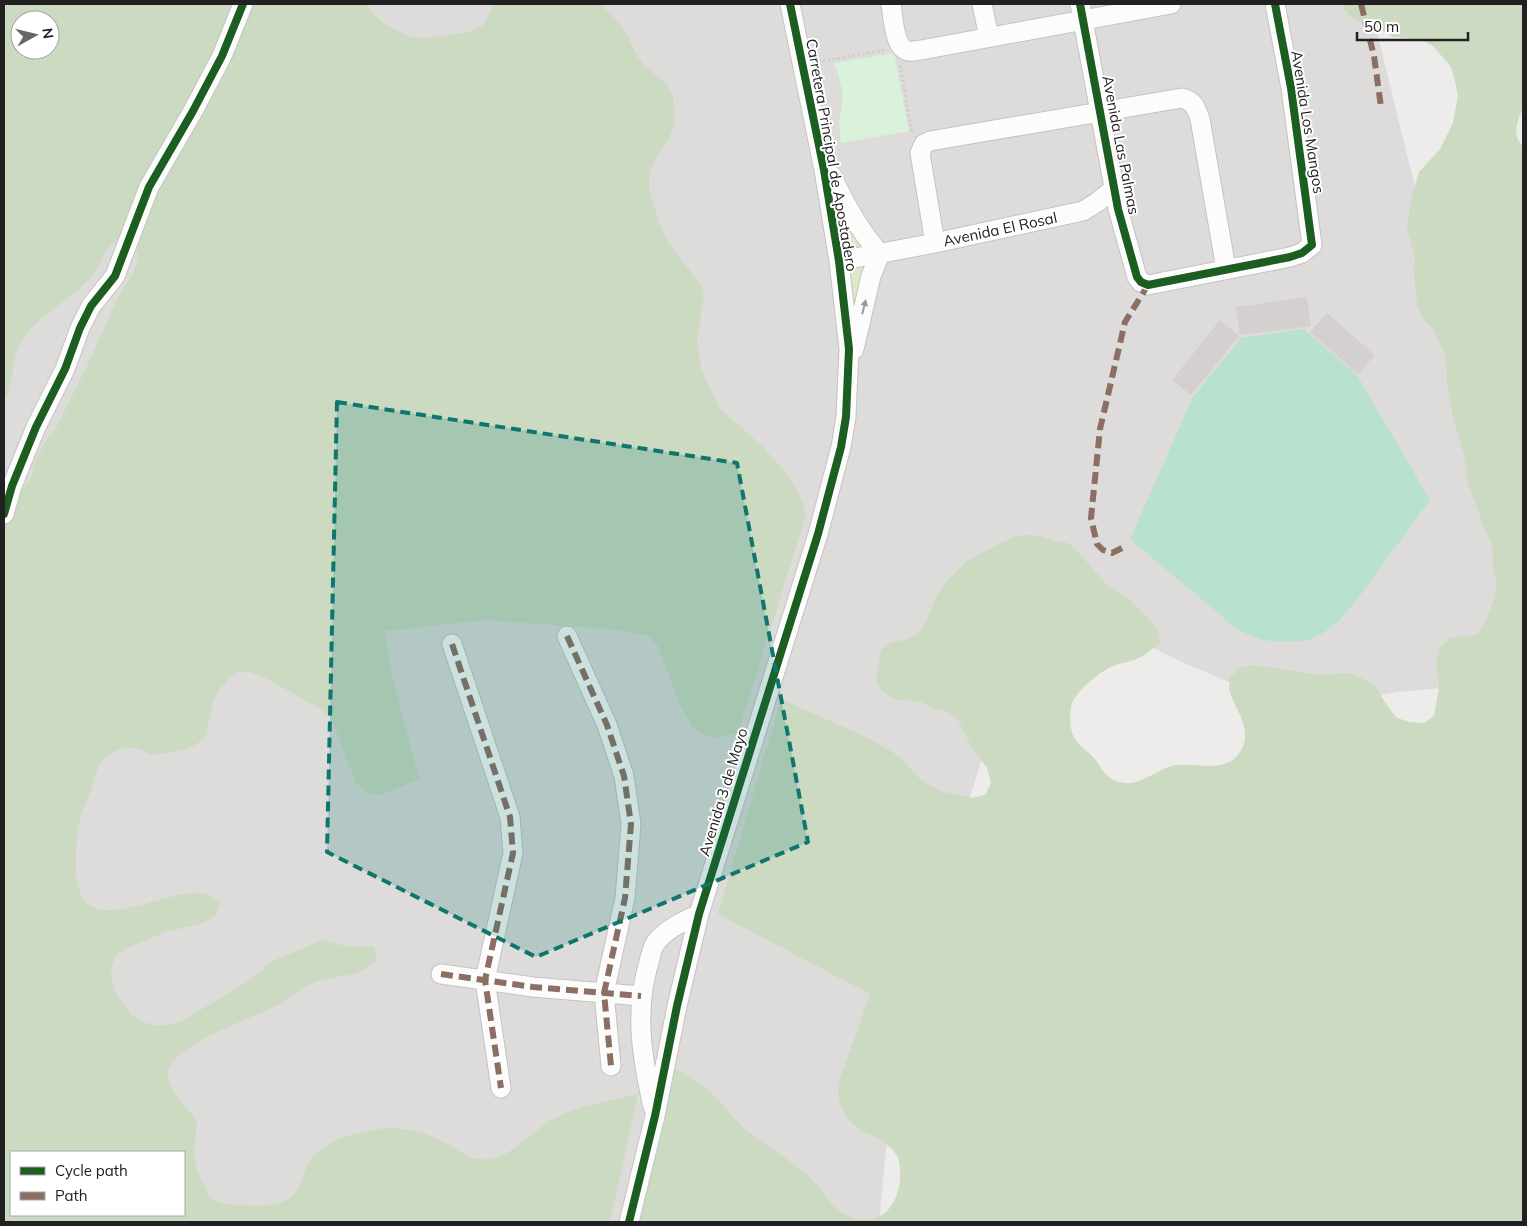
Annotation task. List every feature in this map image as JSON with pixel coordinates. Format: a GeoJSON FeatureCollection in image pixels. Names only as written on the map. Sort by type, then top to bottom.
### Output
{"type":"FeatureCollection","features":[{"type":"Feature","properties":{"kind":"street"},"geometry":{"type":"LineString","coordinates":[[4,514],[12,486],[36,427],[65,369],[80,328],[91,306],[115,276],[149,187],[222,56],[243,4]]}},
{"type":"Feature","properties":{"kind":"street","name":"Carretera Principal de Apostadero"},"geometry":{"type":"LineString","coordinates":[[790,4],[820,150],[839,261],[849,349],[849,372]]}},
{"type":"Feature","properties":{"kind":"street"},"geometry":{"type":"LineString","coordinates":[[891,4],[897,38],[901,47],[908,51],[989,37],[1082,12],[1171,4]]}},
{"type":"Feature","properties":{"kind":"street"},"geometry":{"type":"LineString","coordinates":[[982,4],[989,37]]}},
{"type":"Feature","properties":{"kind":"street","name":"Avenida Los Mangos"},"geometry":{"type":"LineString","coordinates":[[1226,269],[1290,257],[1302,253],[1312,245],[1291,88],[1275,4]]}},
{"type":"Feature","properties":{"kind":"street","name":"Avenida Las Palmas"},"geometry":{"type":"LineString","coordinates":[[1082,12],[1118,209],[1137,277],[1141,282],[1148,285],[1226,269]]}},
{"type":"Feature","properties":{"kind":"street"},"geometry":{"type":"LineString","coordinates":[[935,243],[920,153],[924,144],[930,141],[1182,98],[1190,100],[1196,107],[1200,119],[1226,269]]}},
{"type":"Feature","properties":{"kind":"street"},"geometry":{"type":"LineString","coordinates":[[820,150],[850,214],[863,234],[880,254],[871,276],[849,372]]}},
{"type":"Feature","properties":{"kind":"street","name":"Avenida El Rosal"},"geometry":{"type":"LineString","coordinates":[[839,261],[935,243],[1083,210],[1114,189]]}},
{"type":"Feature","properties":{"kind":"street","name":"Avenida 3 de Mayo"},"geometry":{"type":"LineString","coordinates":[[629,1222],[699,914],[818,534],[842,447],[849,372]]}},
{"type":"Feature","properties":{"kind":"street"},"geometry":{"type":"LineString","coordinates":[[567,636],[607,725],[624,776],[631,824],[625,898],[604,993],[611,1066]]}},
{"type":"Feature","properties":{"kind":"street"},"geometry":{"type":"LineString","coordinates":[[452,644],[510,818],[513,853],[485,980],[501,1088]]}},
{"type":"Feature","properties":{"kind":"street"},"geometry":{"type":"LineString","coordinates":[[654,1116],[645,1070],[641,1036],[641,996],[655,942],[666,932],[699,914]]}},
{"type":"Feature","properties":{"kind":"street"},"geometry":{"type":"LineString","coordinates":[[441,974],[533,987],[641,996]]}},
{"type":"Feature","properties":{"kind":"path"},"geometry":{"type":"LineString","coordinates":[[802,65],[901,47],[899,58],[913,137],[924,144]]}},
{"type":"Feature","properties":{"kind":"highlighted area"},"geometry":{"type":"Polygon","coordinates":[[[337,402],[737,463],[808,842],[536,957],[327,852],[337,402]]]}},
{"type":"Feature","properties":{"kind":"shaded area"},"geometry":{"type":"Polygon","coordinates":[[[4,4],[1373,4],[1376,27],[1407,155],[1504,526],[1523,681],[1398,692],[1339,702],[1273,701],[1184,663],[1065,606],[996,714],[898,1027],[879,1222],[4,1222],[4,4]]]}},
{"type":"Feature","properties":{"kind":"green space"},"geometry":{"type":"Polygon","coordinates":[[[4,4],[367,4],[374,14],[386,25],[411,37],[426,38],[469,32],[482,26],[495,4],[601,4],[624,29],[637,56],[645,66],[667,84],[673,97],[674,125],[669,138],[654,161],[649,176],[649,190],[667,241],[701,285],[704,297],[697,339],[701,368],[719,408],[762,446],[791,479],[803,503],[806,515],[738,733],[719,738],[706,735],[693,728],[679,703],[658,646],[647,635],[607,629],[484,620],[385,631],[391,672],[419,779],[382,795],[368,794],[356,783],[332,720],[322,710],[264,677],[250,672],[236,672],[216,695],[211,709],[206,737],[195,745],[182,750],[153,754],[135,748],[128,748],[110,754],[102,761],[82,811],[76,849],[76,871],[80,893],[90,905],[105,910],[123,909],[197,893],[210,896],[221,904],[215,915],[204,923],[166,932],[127,948],[116,955],[111,968],[112,982],[116,994],[131,1015],[143,1022],[156,1026],[184,1020],[250,980],[272,961],[323,940],[349,947],[375,947],[376,960],[369,967],[354,974],[322,980],[308,985],[273,1007],[212,1035],[180,1055],[171,1065],[168,1076],[169,1082],[180,1100],[197,1121],[194,1147],[195,1162],[206,1189],[213,1199],[224,1204],[233,1205],[271,1204],[286,1200],[297,1189],[307,1165],[318,1151],[344,1137],[363,1132],[389,1128],[418,1132],[436,1138],[476,1159],[489,1159],[517,1147],[541,1127],[559,1116],[588,1106],[638,1094],[610,1222],[4,1222],[4,496],[15,498],[31,478],[40,452],[46,440],[55,430],[89,362],[118,297],[133,273],[138,259],[136,246],[127,236],[112,244],[95,271],[82,287],[44,317],[27,334],[17,351],[4,403],[4,4]]]}},
{"type":"Feature","properties":{"kind":"green space"},"geometry":{"type":"Polygon","coordinates":[[[1343,4],[1523,4],[1523,108],[1516,132],[1519,142],[1523,146],[1523,1222],[638,1222],[675,1068],[699,1083],[712,1094],[751,1134],[810,1177],[833,1205],[849,1217],[864,1220],[874,1219],[888,1210],[897,1195],[900,1168],[897,1156],[889,1146],[855,1126],[848,1119],[843,1110],[838,1092],[842,1074],[870,994],[718,914],[781,699],[868,738],[891,751],[902,759],[920,779],[943,792],[972,798],[985,795],[991,783],[987,768],[971,746],[958,720],[947,711],[933,709],[921,702],[893,699],[882,691],[876,680],[881,650],[892,642],[906,640],[918,634],[926,623],[936,596],[946,582],[967,561],[1012,537],[1026,535],[1041,536],[1054,541],[1068,543],[1106,584],[1129,599],[1157,628],[1160,642],[1139,658],[1116,665],[1101,673],[1082,689],[1071,707],[1072,734],[1081,746],[1095,759],[1102,770],[1117,781],[1133,783],[1172,766],[1215,766],[1231,761],[1238,755],[1243,746],[1245,732],[1244,725],[1229,690],[1230,677],[1240,668],[1254,665],[1321,675],[1348,673],[1373,683],[1397,718],[1410,722],[1424,723],[1434,716],[1439,688],[1436,662],[1440,647],[1450,638],[1478,634],[1486,621],[1495,595],[1497,582],[1490,540],[1468,483],[1464,454],[1453,418],[1447,384],[1445,355],[1433,328],[1423,319],[1417,305],[1414,272],[1415,258],[1407,228],[1411,200],[1419,172],[1440,149],[1453,123],[1458,96],[1451,67],[1433,46],[1420,39],[1393,37],[1354,19],[1344,9],[1343,4]]]}},
{"type":"Feature","properties":{"kind":"green space"},"geometry":{"type":"Polygon","coordinates":[[[894,53],[909,131],[841,143],[839,124],[843,96],[834,63],[894,53]]]}},
{"type":"Feature","properties":{"kind":"green space"},"geometry":{"type":"Polygon","coordinates":[[[839,210],[865,246],[845,249],[839,210]]]}},
{"type":"Feature","properties":{"kind":"green space"},"geometry":{"type":"Polygon","coordinates":[[[868,264],[856,319],[849,267],[868,264]]]}},
{"type":"Feature","properties":{"kind":"green space"},"geometry":{"type":"Polygon","coordinates":[[[1304,329],[1357,375],[1430,500],[1359,597],[1335,624],[1310,639],[1288,642],[1272,641],[1260,639],[1232,625],[1130,539],[1193,397],[1241,338],[1304,329]]]}},
{"type":"Feature","properties":{"kind":"building"},"geometry":{"type":"Polygon","coordinates":[[[1307,297],[1311,326],[1240,335],[1236,307],[1307,297]]]}},
{"type":"Feature","properties":{"kind":"building"},"geometry":{"type":"Polygon","coordinates":[[[1327,313],[1375,355],[1358,374],[1310,332],[1327,313]]]}},
{"type":"Feature","properties":{"kind":"building"},"geometry":{"type":"Polygon","coordinates":[[[1220,320],[1239,336],[1191,395],[1172,380],[1220,320]]]}},
{"type":"Feature","properties":{"kind":"marked path"},"geometry":{"type":"LineString","coordinates":[[1361,4],[1374,56],[1381,107]]}},
{"type":"Feature","properties":{"kind":"marked path"},"geometry":{"type":"LineString","coordinates":[[1122,548],[1112,553],[1103,550],[1097,544],[1091,518],[1100,429],[1125,322],[1148,285]]}},
{"type":"Feature","properties":{"kind":"marked path"},"geometry":{"type":"LineString","coordinates":[[567,636],[607,725],[624,776],[631,824],[625,898],[604,993],[611,1066]]}},
{"type":"Feature","properties":{"kind":"marked path"},"geometry":{"type":"LineString","coordinates":[[452,644],[510,817],[513,853],[485,980],[501,1088]]}},
{"type":"Feature","properties":{"kind":"marked path"},"geometry":{"type":"LineString","coordinates":[[441,974],[533,987],[641,996]]}},
{"type":"Feature","properties":{"kind":"cycle path"},"geometry":{"type":"LineString","coordinates":[[4,514],[12,486],[36,427],[65,369],[80,328],[91,306],[115,276],[149,187],[222,56],[243,4]]}},
{"type":"Feature","properties":{"kind":"cycle path"},"geometry":{"type":"LineString","coordinates":[[629,1222],[655,1116],[677,1006],[699,914],[818,534],[841,447],[846,417],[849,349],[839,261],[824,170],[790,4]]}},
{"type":"Feature","properties":{"kind":"cycle path"},"geometry":{"type":"LineString","coordinates":[[1080,4],[1118,209],[1137,277],[1141,282],[1148,285],[1290,257],[1302,253],[1312,245],[1291,88],[1275,4]]}}]}
